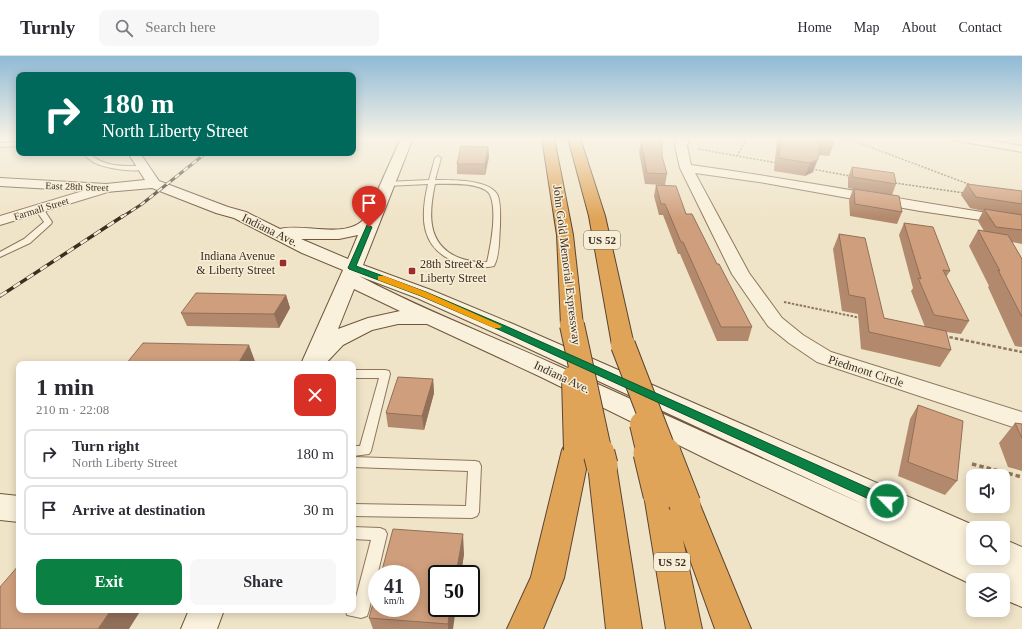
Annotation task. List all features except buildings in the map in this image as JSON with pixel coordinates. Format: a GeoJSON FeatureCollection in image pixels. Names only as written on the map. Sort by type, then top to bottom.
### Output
{"type":"FeatureCollection","features":[{"type":"Feature","properties":{"kind":"highway","name":"John Gold Memorial Expressway"},"geometry":{"type":"LineString","coordinates":[[553,165],[565,234],[572,324],[602,465],[624,629]]}},
{"type":"Feature","properties":{"kind":"highway","name":"US 52"},"geometry":{"type":"LineString","coordinates":[[582,165],[597,216],[623,345],[672,500],[684,629]]}},
{"type":"Feature","properties":{"kind":"highway"},"geometry":{"type":"LineString","coordinates":[[525,629],[547,578],[576,450],[572,324]]}},
{"type":"Feature","properties":{"kind":"highway"},"geometry":{"type":"LineString","coordinates":[[672,500],[733,629]]}},
{"type":"Feature","properties":{"kind":"main road"},"geometry":{"type":"LineString","coordinates":[[142,165],[154,184],[222,210]]}},
{"type":"Feature","properties":{"kind":"main road"},"geometry":{"type":"LineString","coordinates":[[314,361],[395,165]]}},
{"type":"Feature","properties":{"kind":"main road","name":"East 28th Street"},"geometry":{"type":"LineString","coordinates":[[0,182],[106,188],[154,184]]}},
{"type":"Feature","properties":{"kind":"main road","name":"Indiana Ave."},"geometry":{"type":"LineString","coordinates":[[222,210],[240,215],[308,248],[350,272],[383,296],[983,573]]}},
{"type":"Feature","properties":{"kind":"main road","name":"Indiana Ave."},"geometry":{"type":"LineString","coordinates":[[222,210],[232,218],[237,225],[273,247],[424,294],[966,537]]}},
{"type":"Feature","properties":{"kind":"main road"},"geometry":{"type":"LineString","coordinates":[[264,226],[300,234],[329,234],[358,230],[366,226],[375,213]]}},
{"type":"Feature","properties":{"kind":"main road"},"geometry":{"type":"LineString","coordinates":[[315,361],[329,345],[340,337],[358,327],[376,322],[408,317],[423,317],[450,326]]}},
{"type":"Feature","properties":{"kind":"main road"},"geometry":{"type":"LineString","coordinates":[[0,507],[16,509]]}},
{"type":"Feature","properties":{"kind":"main road"},"geometry":{"type":"LineString","coordinates":[[1010,557],[1022,562]]}},
{"type":"Feature","properties":{"kind":"main road"},"geometry":{"type":"LineString","coordinates":[[1010,585],[1022,591]]}},
{"type":"Feature","properties":{"kind":"main road"},"geometry":{"type":"LineString","coordinates":[[199,629],[207,613]]}},
{"type":"Feature","properties":{"kind":"street","name":"Piedmont Circle"},"geometry":{"type":"LineString","coordinates":[[685,165],[741,274],[775,322],[796,339],[824,358],[1022,421]]}},
{"type":"Feature","properties":{"kind":"street"},"geometry":{"type":"LineString","coordinates":[[686,168],[765,179],[920,207],[1022,222]]}},
{"type":"Feature","properties":{"kind":"street","name":"Farmall Street"},"geometry":{"type":"LineString","coordinates":[[0,221],[106,188]]}},
{"type":"Feature","properties":{"kind":"lane"},"geometry":{"type":"LineString","coordinates":[[104,165],[144,168]]}},
{"type":"Feature","properties":{"kind":"lane"},"geometry":{"type":"LineString","coordinates":[[387,184],[432,182],[473,184],[490,189],[495,196],[493,255],[491,264],[483,266],[464,262],[442,252],[431,237],[427,219],[428,195],[432,182],[436,165]]}},
{"type":"Feature","properties":{"kind":"lane"},"geometry":{"type":"LineString","coordinates":[[0,255],[27,240],[48,222],[39,209]]}},
{"type":"Feature","properties":{"kind":"lane"},"geometry":{"type":"LineString","coordinates":[[356,374],[386,374],[365,451],[356,451]]}},
{"type":"Feature","properties":{"kind":"lane"},"geometry":{"type":"LineString","coordinates":[[356,462],[475,466],[472,512],[356,510]]}},
{"type":"Feature","properties":{"kind":"lane"},"geometry":{"type":"LineString","coordinates":[[356,533],[380,534],[361,610],[356,609]]}},
{"type":"Feature","properties":{"kind":"path"},"geometry":{"type":"LineString","coordinates":[[914,165],[947,178],[977,186]]}},
{"type":"Feature","properties":{"kind":"path"},"geometry":{"type":"LineString","coordinates":[[811,169],[850,176]]}},
{"type":"Feature","properties":{"kind":"path"},"geometry":{"type":"LineString","coordinates":[[889,182],[967,194]]}},
{"type":"Feature","properties":{"kind":"path"},"geometry":{"type":"LineString","coordinates":[[757,296],[866,319]]}},
{"type":"Feature","properties":{"kind":"path"},"geometry":{"type":"LineString","coordinates":[[936,334],[1022,352]]}},
{"type":"Feature","properties":{"kind":"path"},"geometry":{"type":"LineString","coordinates":[[972,464],[1022,477]]}},
{"type":"Feature","properties":{"kind":"railway"},"geometry":{"type":"LineString","coordinates":[[122,217],[142,204],[191,165]]}},
{"type":"Feature","properties":{"kind":"railway"},"geometry":{"type":"LineString","coordinates":[[0,296],[123,216]]}},
{"type":"Feature","properties":{"kind":"slow traffic"},"geometry":{"type":"LineString","coordinates":[[381,278],[400,284],[497,326]]}},
{"type":"Feature","properties":{"kind":"place","name":"Indiana Avenue & Liberty Street"},"geometry":{"type":"Point","coordinates":[283,263]}},
{"type":"Feature","properties":{"kind":"place","name":"28th Street & Liberty Street"},"geometry":{"type":"Point","coordinates":[412,271]}},
{"type":"Feature","properties":{"kind":"route"},"geometry":{"type":"LineString","coordinates":[[369,227],[352,268],[400,284],[505,329],[887,501]]}}]}
